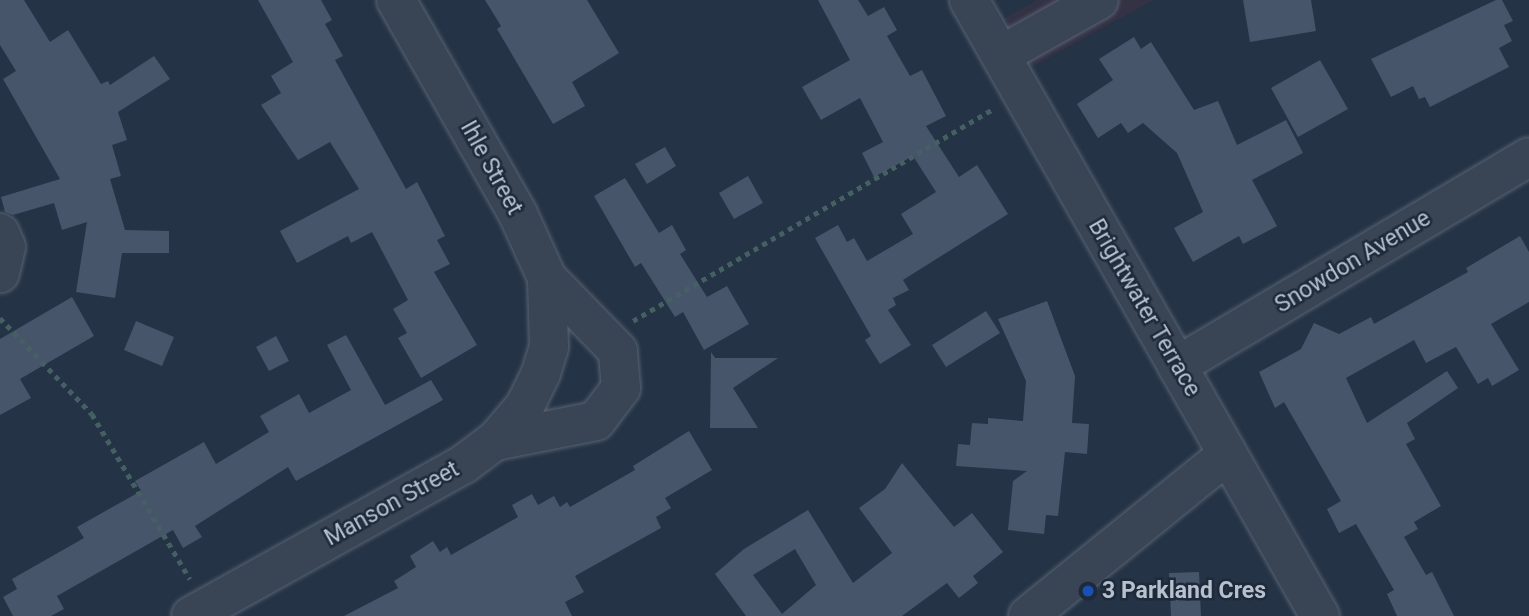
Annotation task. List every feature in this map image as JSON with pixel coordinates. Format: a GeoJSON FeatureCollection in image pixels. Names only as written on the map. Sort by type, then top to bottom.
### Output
{"type":"FeatureCollection","features":[{"type":"Feature","properties":{"kind":"street","name":"Ihle Street"},"geometry":{"type":"LineString","coordinates":[[396,0],[518,214],[547,278],[549,347]]}},
{"type":"Feature","properties":{"kind":"street","name":"Brightwater Terrace"},"geometry":{"type":"LineString","coordinates":[[969,0],[1320,616]]}},
{"type":"Feature","properties":{"kind":"street"},"geometry":{"type":"LineString","coordinates":[[1000,55],[1099,0]]}},
{"type":"Feature","properties":{"kind":"street","name":"Snowdon Avenue"},"geometry":{"type":"LineString","coordinates":[[1177,366],[1529,157]]}},
{"type":"Feature","properties":{"kind":"street"},"geometry":{"type":"LineString","coordinates":[[0,233],[6,247],[0,273]]}},
{"type":"Feature","properties":{"kind":"street"},"geometry":{"type":"LineString","coordinates":[[495,441],[596,421],[621,388],[618,351],[547,278]]}},
{"type":"Feature","properties":{"kind":"street","name":"Manson Street"},"geometry":{"type":"LineString","coordinates":[[199,611],[464,464],[495,441],[525,406],[549,347]]}},
{"type":"Feature","properties":{"kind":"street"},"geometry":{"type":"LineString","coordinates":[[1028,616],[1228,454]]}},
{"type":"Feature","properties":{"kind":"path"},"geometry":{"type":"LineString","coordinates":[[605,338],[1022,93]]}},
{"type":"Feature","properties":{"kind":"path"},"geometry":{"type":"LineString","coordinates":[[0,318],[92,414],[199,611]]}},
{"type":"Feature","properties":{"kind":"shaded area"},"geometry":{"type":"Polygon","coordinates":[[[1037,0],[1154,0],[1032,67],[1005,18],[1037,0]]]}},
{"type":"Feature","properties":{"kind":"building"},"geometry":{"type":"Polygon","coordinates":[[[0,0],[24,0],[50,42],[68,30],[101,84],[108,81],[110,85],[154,56],[170,79],[118,112],[127,140],[112,145],[121,176],[110,179],[125,230],[169,231],[169,253],[122,253],[115,298],[76,292],[87,222],[62,230],[54,203],[13,215],[5,212],[1,197],[60,179],[3,79],[16,71],[0,45],[0,0]]]}},
{"type":"Feature","properties":{"kind":"building"},"geometry":{"type":"Polygon","coordinates":[[[258,0],[321,0],[332,20],[325,24],[343,56],[335,60],[406,189],[417,182],[445,236],[437,240],[450,264],[434,272],[477,345],[421,378],[398,338],[407,333],[393,309],[408,300],[372,232],[351,243],[348,236],[297,263],[280,231],[359,189],[330,142],[298,160],[261,105],[281,93],[271,76],[293,62],[258,0]]]}},
{"type":"Feature","properties":{"kind":"building"},"geometry":{"type":"Polygon","coordinates":[[[485,0],[587,0],[619,53],[572,82],[585,106],[553,124],[497,29],[501,26],[485,0]]]}},
{"type":"Feature","properties":{"kind":"building"},"geometry":{"type":"Polygon","coordinates":[[[818,0],[858,0],[868,16],[884,7],[897,30],[887,36],[910,76],[922,70],[946,116],[926,126],[959,177],[977,165],[1008,214],[903,280],[909,290],[893,298],[896,305],[888,310],[911,345],[880,364],[865,340],[871,336],[815,238],[838,225],[847,242],[854,238],[867,261],[913,234],[901,214],[936,192],[913,156],[874,177],[862,153],[883,142],[860,98],[821,120],[802,87],[850,60],[818,0]]]}},
{"type":"Feature","properties":{"kind":"building"},"geometry":{"type":"Polygon","coordinates":[[[1243,0],[1311,0],[1316,31],[1250,42],[1243,0]]]}},
{"type":"Feature","properties":{"kind":"building"},"geometry":{"type":"Polygon","coordinates":[[[1496,0],[1502,0],[1513,21],[1504,25],[1512,41],[1499,48],[1509,67],[1430,107],[1425,97],[1419,99],[1413,86],[1391,97],[1371,59],[1496,0]]]}},
{"type":"Feature","properties":{"kind":"building"},"geometry":{"type":"Polygon","coordinates":[[[1134,37],[1141,49],[1151,42],[1194,110],[1218,101],[1237,145],[1286,120],[1303,153],[1252,180],[1277,226],[1243,244],[1239,236],[1193,262],[1174,228],[1203,212],[1177,153],[1143,123],[1128,133],[1121,123],[1098,138],[1077,104],[1113,80],[1099,59],[1134,37]]]}},
{"type":"Feature","properties":{"kind":"building"},"geometry":{"type":"Polygon","coordinates":[[[1320,60],[1348,109],[1298,137],[1271,88],[1320,60]]]}},
{"type":"Feature","properties":{"kind":"building"},"geometry":{"type":"Polygon","coordinates":[[[665,147],[676,166],[647,184],[635,164],[665,147]]]}},
{"type":"Feature","properties":{"kind":"building"},"geometry":{"type":"Polygon","coordinates":[[[748,176],[763,203],[734,219],[719,193],[748,176]]]}},
{"type":"Feature","properties":{"kind":"building"},"geometry":{"type":"Polygon","coordinates":[[[625,178],[659,233],[672,225],[686,250],[680,254],[707,297],[727,286],[749,324],[704,350],[683,312],[675,317],[641,263],[635,267],[594,196],[625,178]]]}},
{"type":"Feature","properties":{"kind":"building"},"geometry":{"type":"Polygon","coordinates":[[[1520,236],[1529,252],[1529,302],[1491,324],[1519,370],[1492,386],[1488,378],[1478,384],[1456,347],[1426,363],[1414,340],[1346,378],[1367,423],[1447,371],[1458,388],[1407,423],[1415,439],[1406,444],[1441,506],[1414,522],[1418,529],[1404,537],[1426,575],[1432,572],[1454,616],[1397,616],[1387,594],[1394,590],[1356,524],[1339,533],[1327,509],[1341,501],[1284,402],[1275,408],[1259,372],[1301,349],[1314,323],[1339,334],[1371,317],[1374,324],[1468,272],[1466,268],[1520,236]]]}},
{"type":"Feature","properties":{"kind":"building"},"geometry":{"type":"Polygon","coordinates":[[[72,297],[94,336],[20,379],[31,398],[0,415],[0,339],[72,297]]]}},
{"type":"Feature","properties":{"kind":"building"},"geometry":{"type":"Polygon","coordinates":[[[1047,301],[1075,376],[1072,423],[1089,424],[1087,454],[1065,452],[1058,516],[1046,515],[1044,534],[1008,530],[1013,481],[1027,471],[956,466],[958,444],[970,445],[972,423],[988,424],[988,418],[1023,421],[1026,381],[998,319],[1047,301]]]}},
{"type":"Feature","properties":{"kind":"building"},"geometry":{"type":"Polygon","coordinates":[[[986,311],[1000,333],[946,367],[932,345],[986,311]]]}},
{"type":"Feature","properties":{"kind":"building"},"geometry":{"type":"Polygon","coordinates":[[[136,321],[174,337],[162,366],[124,350],[136,321]]]}},
{"type":"Feature","properties":{"kind":"building"},"geometry":{"type":"Polygon","coordinates":[[[346,335],[385,405],[431,380],[443,400],[296,481],[288,467],[195,526],[202,537],[183,548],[173,530],[57,596],[64,609],[51,616],[13,616],[3,597],[17,589],[12,579],[84,538],[77,527],[141,491],[135,481],[204,442],[216,464],[269,432],[260,416],[299,394],[309,413],[351,390],[327,345],[346,335]]]}},
{"type":"Feature","properties":{"kind":"building"},"geometry":{"type":"Polygon","coordinates":[[[276,336],[289,361],[269,371],[256,347],[276,336]]]}},
{"type":"Feature","properties":{"kind":"building"},"geometry":{"type":"Polygon","coordinates":[[[711,352],[715,358],[778,358],[733,388],[758,428],[710,428],[711,352]]]}},
{"type":"Feature","properties":{"kind":"building"},"geometry":{"type":"Polygon","coordinates":[[[689,431],[712,470],[665,498],[671,508],[656,517],[661,528],[575,576],[584,592],[565,602],[572,616],[344,616],[398,588],[394,581],[416,567],[410,556],[433,541],[440,552],[447,547],[451,555],[518,517],[512,505],[532,494],[538,505],[554,496],[560,507],[567,502],[570,507],[635,470],[633,466],[689,431]]]}},
{"type":"Feature","properties":{"kind":"building"},"geometry":{"type":"Polygon","coordinates":[[[902,463],[954,527],[972,513],[1003,552],[973,576],[978,583],[959,598],[947,583],[902,616],[746,616],[715,574],[744,549],[808,510],[853,583],[892,553],[859,508],[885,489],[902,463]],[[795,549],[753,575],[782,614],[816,585],[795,549]]]}},
{"type":"Feature","properties":{"kind":"building"},"geometry":{"type":"Polygon","coordinates":[[[1199,572],[1201,616],[1171,616],[1169,573],[1199,572]]]}},
{"type":"Feature","properties":{"kind":"place","name":"3 Parkland Cres"},"geometry":{"type":"Point","coordinates":[1088,591]}}]}
